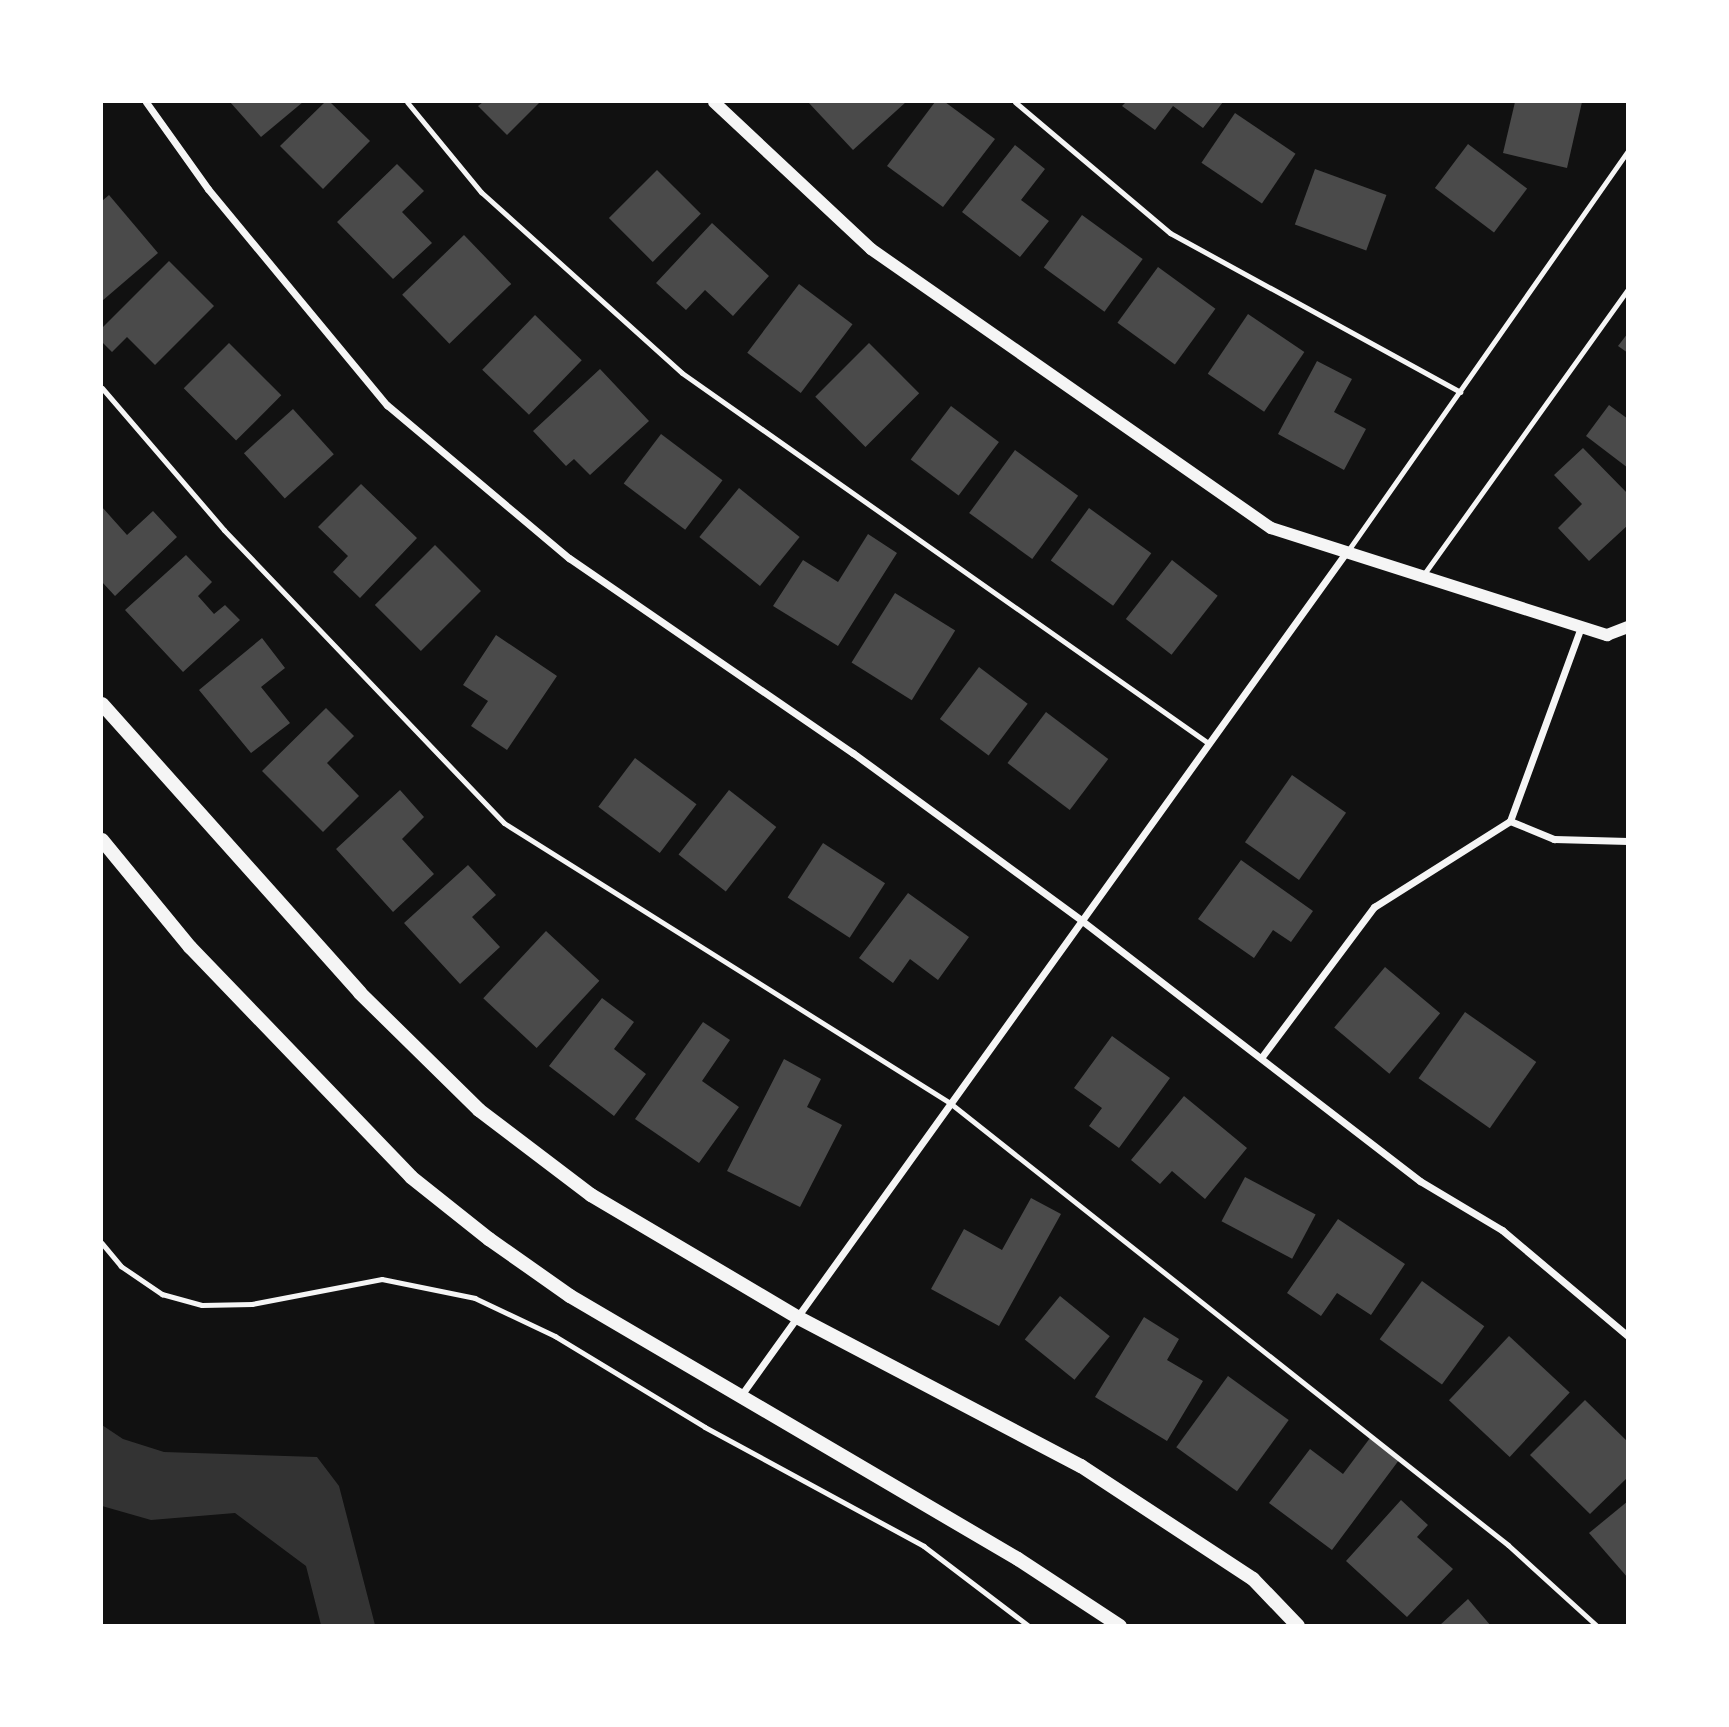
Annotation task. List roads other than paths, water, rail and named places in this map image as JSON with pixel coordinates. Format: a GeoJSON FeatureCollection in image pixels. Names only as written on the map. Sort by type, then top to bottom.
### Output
{"type":"FeatureCollection","features":[{"type":"Feature","properties":{"kind":"main road"},"geometry":{"type":"LineString","coordinates":[[102,705],[360,992],[479,1110],[591,1195],[797,1317],[1081,1466],[1253,1578],[1298,1626]]}},
{"type":"Feature","properties":{"kind":"main road"},"geometry":{"type":"LineString","coordinates":[[102,839],[190,947],[411,1177],[570,1297],[742,1394],[1120,1626]]}},
{"type":"Feature","properties":{"kind":"street"},"geometry":{"type":"LineString","coordinates":[[146,102],[208,189],[387,405],[569,558],[853,753],[1081,920],[1420,1181],[1502,1230],[1628,1336]]}},
{"type":"Feature","properties":{"kind":"street"},"geometry":{"type":"LineString","coordinates":[[714,102],[871,249],[1214,492],[1271,527],[1345,554],[1606,635],[1628,627]]}},
{"type":"Feature","properties":{"kind":"street"},"geometry":{"type":"LineString","coordinates":[[742,1394],[1345,554]]}},
{"type":"Feature","properties":{"kind":"street"},"geometry":{"type":"LineString","coordinates":[[1261,1058],[1374,907],[1510,821],[1581,627]]}},
{"type":"Feature","properties":{"kind":"street"},"geometry":{"type":"LineString","coordinates":[[1510,821],[1554,839],[1628,841]]}},
{"type":"Feature","properties":{"kind":"lane"},"geometry":{"type":"LineString","coordinates":[[407,102],[481,192],[682,373],[1208,743]]}},
{"type":"Feature","properties":{"kind":"lane"},"geometry":{"type":"LineString","coordinates":[[1014,102],[1170,233],[1460,392]]}},
{"type":"Feature","properties":{"kind":"lane"},"geometry":{"type":"LineString","coordinates":[[1345,554],[1628,150]]}},
{"type":"Feature","properties":{"kind":"lane"},"geometry":{"type":"LineString","coordinates":[[1421,578],[1628,289]]}},
{"type":"Feature","properties":{"kind":"lane"},"geometry":{"type":"LineString","coordinates":[[102,388],[224,530],[504,823],[950,1103],[1508,1545],[1597,1626]]}}]}
